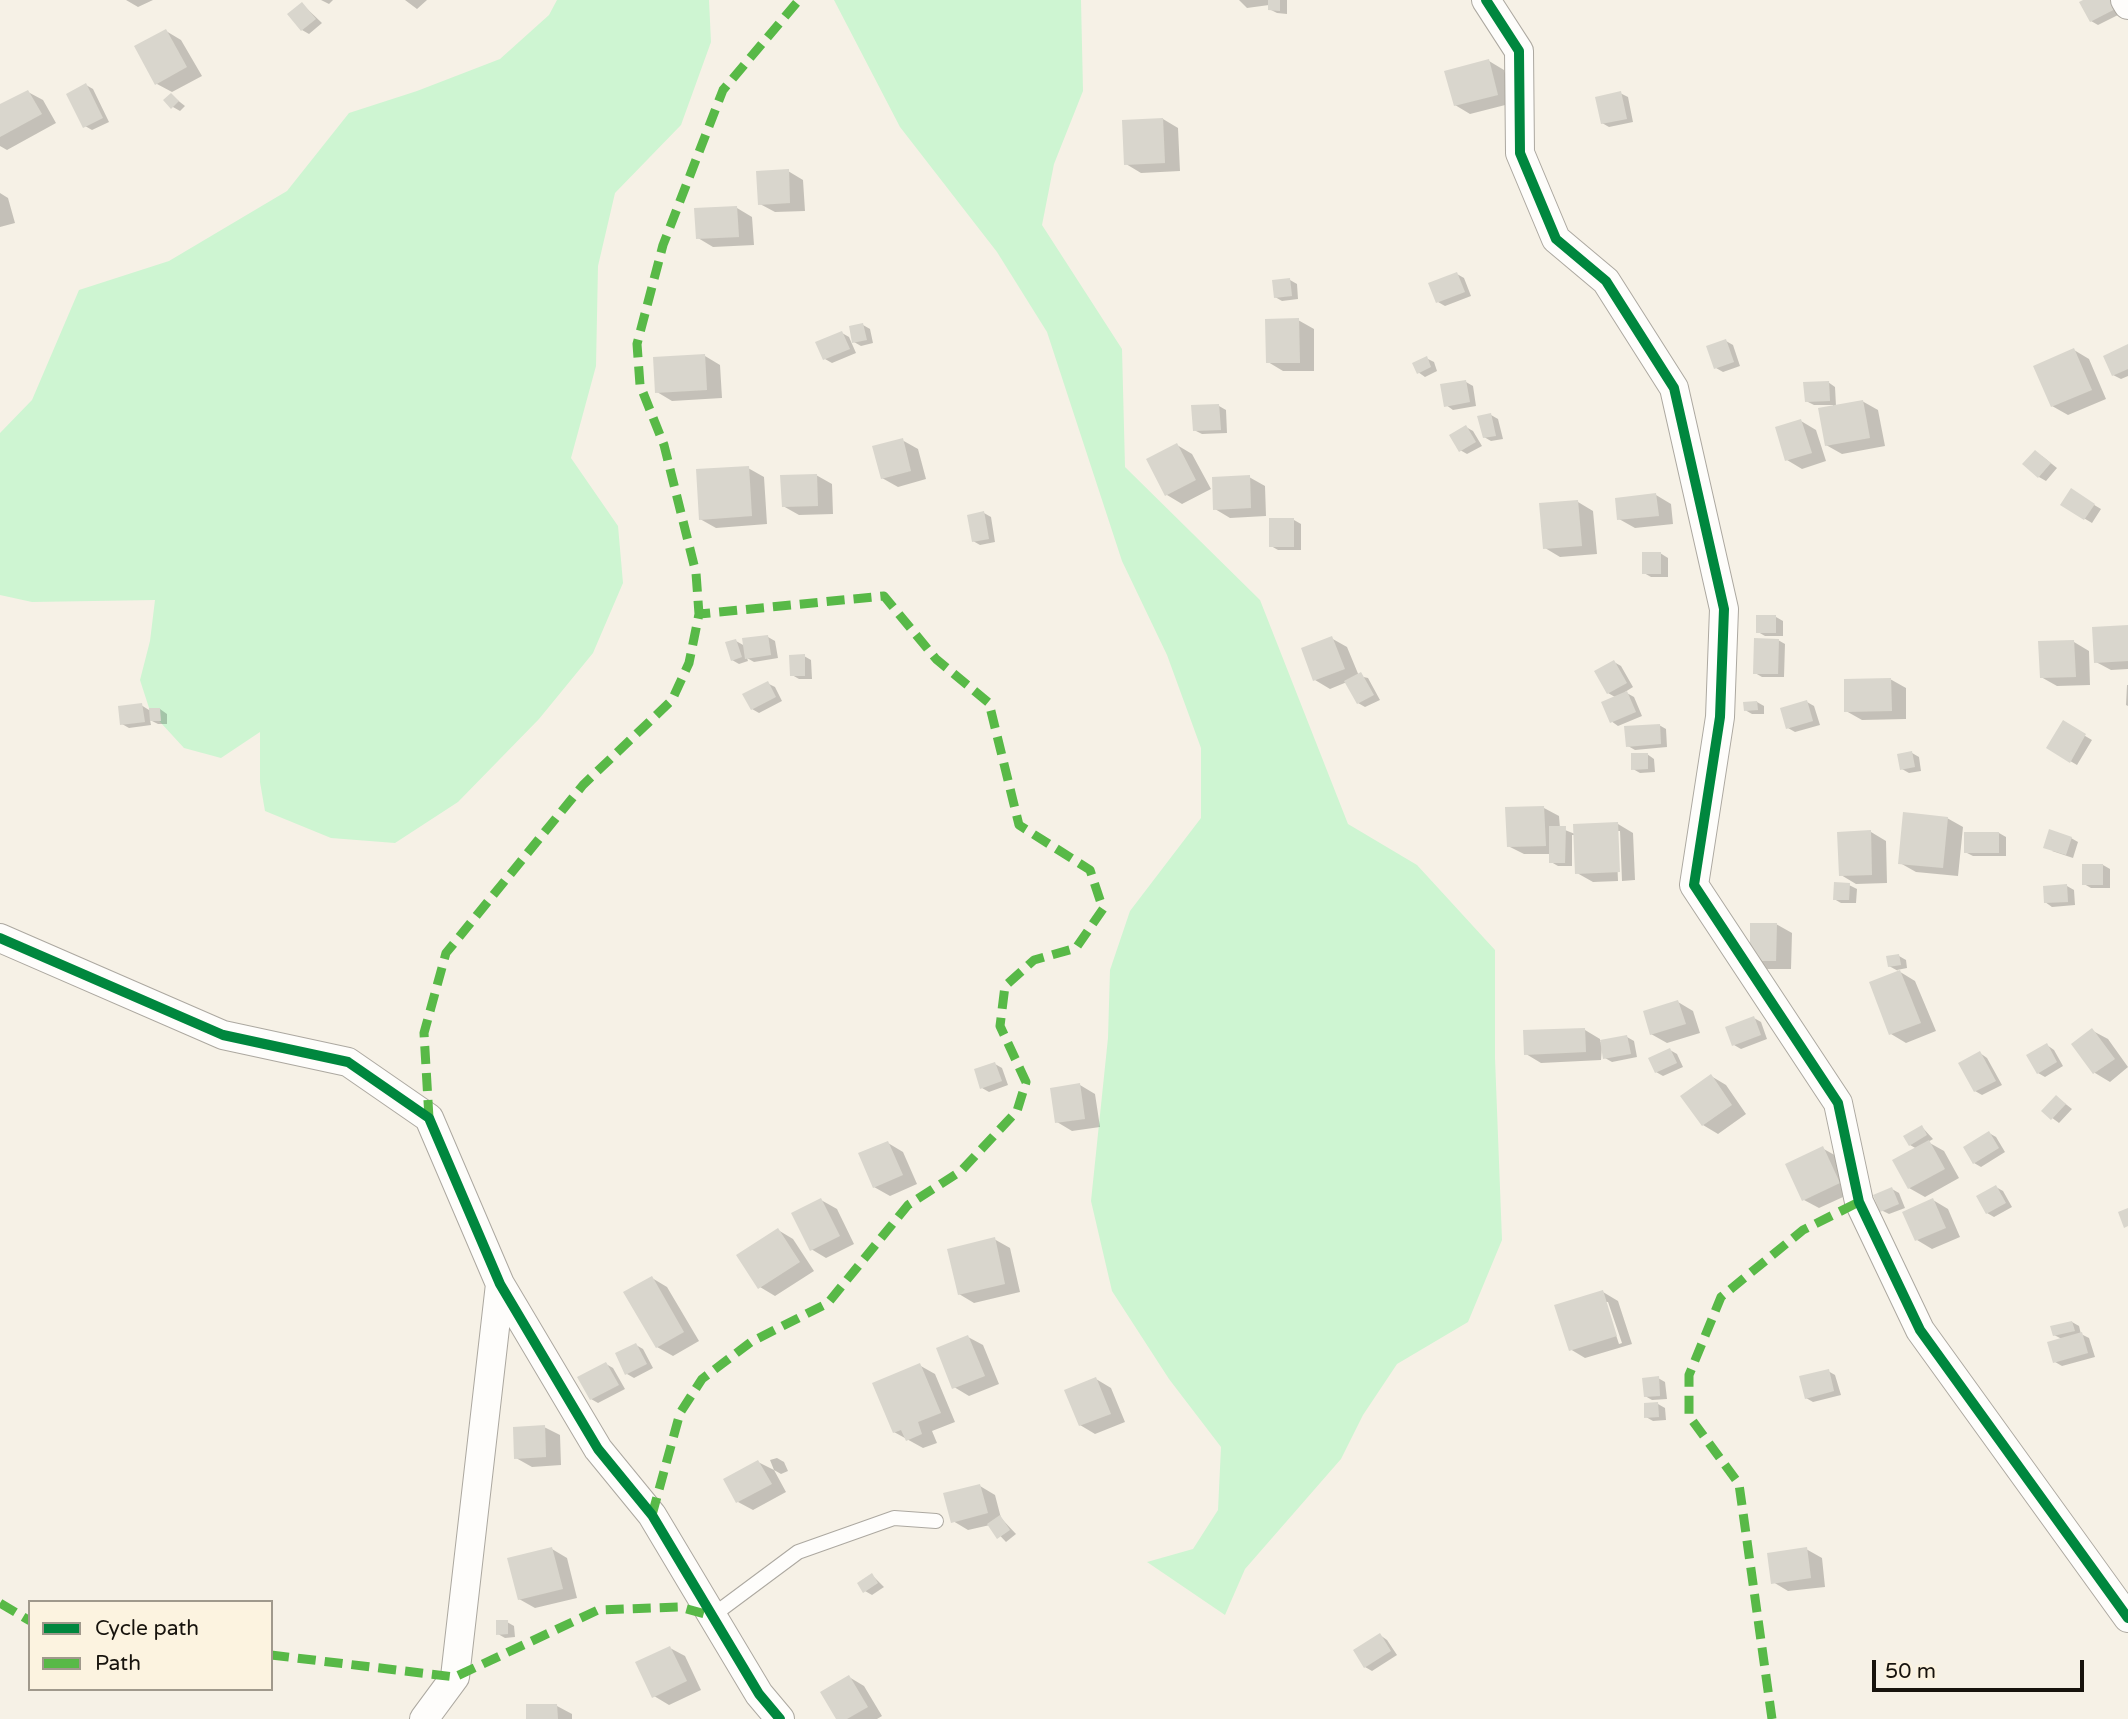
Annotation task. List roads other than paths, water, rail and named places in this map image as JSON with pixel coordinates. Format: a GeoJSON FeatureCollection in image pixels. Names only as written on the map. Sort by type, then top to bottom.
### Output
{"type":"FeatureCollection","features":[{"type":"Feature","properties":{"kind":"street"},"geometry":{"type":"LineString","coordinates":[[1486,0],[1519,51],[1520,153],[1556,239],[1606,281],[1674,388],[1724,610],[1720,717],[1694,885],[1838,1103],[1859,1202],[1920,1330],[2128,1618]]}},
{"type":"Feature","properties":{"kind":"street"},"geometry":{"type":"LineString","coordinates":[[2125,0],[2128,5]]}},
{"type":"Feature","properties":{"kind":"street"},"geometry":{"type":"LineString","coordinates":[[0,938],[223,1035],[348,1062],[429,1118],[500,1284],[598,1449],[652,1516],[759,1694],[780,1719]]}},
{"type":"Feature","properties":{"kind":"street"},"geometry":{"type":"LineString","coordinates":[[424,1719],[455,1677],[500,1284]]}},
{"type":"Feature","properties":{"kind":"lane"},"geometry":{"type":"LineString","coordinates":[[712,1616],[798,1552],[894,1518],[936,1521]]}}]}
